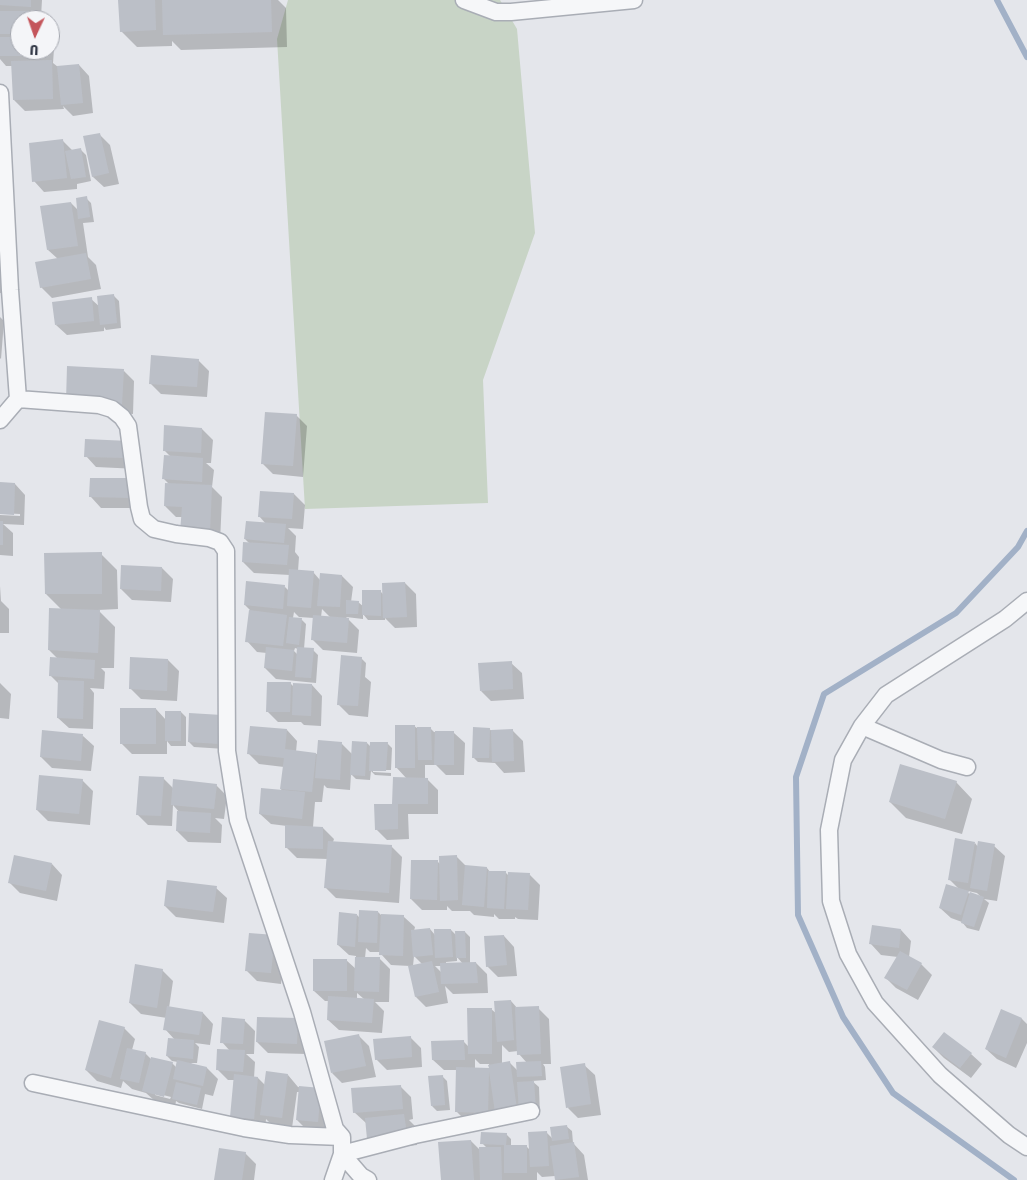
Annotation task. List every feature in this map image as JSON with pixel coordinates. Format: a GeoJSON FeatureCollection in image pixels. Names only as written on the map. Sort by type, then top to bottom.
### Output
{"type":"FeatureCollection","features":[{"type":"Feature","properties":{"kind":"street"},"geometry":{"type":"LineString","coordinates":[[464,0],[496,12],[512,12],[634,0]]}},
{"type":"Feature","properties":{"kind":"street"},"geometry":{"type":"LineString","coordinates":[[0,94],[5,290],[18,400],[0,420]]}},
{"type":"Feature","properties":{"kind":"street"},"geometry":{"type":"LineString","coordinates":[[18,400],[99,405],[112,410],[122,417],[128,426],[142,518],[154,528],[176,534],[209,538],[220,542],[226,551],[227,751],[238,820],[302,1012],[335,1129],[342,1137],[342,1154],[333,1180]]}},
{"type":"Feature","properties":{"kind":"street"},"geometry":{"type":"LineString","coordinates":[[1027,602],[1005,619],[886,695],[862,726],[843,760],[829,830],[831,901],[848,954],[875,1003],[940,1075],[1009,1135],[1027,1147]]}},
{"type":"Feature","properties":{"kind":"street"},"geometry":{"type":"LineString","coordinates":[[862,726],[941,760],[967,767]]}},
{"type":"Feature","properties":{"kind":"street"},"geometry":{"type":"LineString","coordinates":[[34,1083],[244,1128],[290,1135],[342,1137]]}},
{"type":"Feature","properties":{"kind":"street"},"geometry":{"type":"LineString","coordinates":[[342,1154],[414,1135],[531,1111]]}},
{"type":"Feature","properties":{"kind":"street"},"geometry":{"type":"LineString","coordinates":[[342,1154],[361,1176],[368,1180]]}},
{"type":"Feature","properties":{"kind":"green space"},"geometry":{"type":"Polygon","coordinates":[[[288,0],[500,0],[517,29],[535,233],[483,380],[488,503],[305,509],[277,39],[288,0]]]}},
{"type":"Feature","properties":{"kind":"building"},"geometry":{"type":"Polygon","coordinates":[[[0,0],[31,0],[31,7],[0,5],[0,0]]]}},
{"type":"Feature","properties":{"kind":"building"},"geometry":{"type":"Polygon","coordinates":[[[118,0],[155,0],[156,30],[120,32],[118,0]]]}},
{"type":"Feature","properties":{"kind":"building"},"geometry":{"type":"Polygon","coordinates":[[[162,0],[271,0],[272,32],[163,35],[162,0]]]}},
{"type":"Feature","properties":{"kind":"building"},"geometry":{"type":"Polygon","coordinates":[[[0,11],[10,11],[10,34],[0,34],[0,11]]]}},
{"type":"Feature","properties":{"kind":"building"},"geometry":{"type":"Polygon","coordinates":[[[0,37],[10,37],[10,56],[0,56],[0,37]]]}},
{"type":"Feature","properties":{"kind":"building"},"geometry":{"type":"Polygon","coordinates":[[[52,60],[53,99],[13,100],[11,61],[52,60]]]}},
{"type":"Feature","properties":{"kind":"building"},"geometry":{"type":"Polygon","coordinates":[[[79,64],[83,103],[61,105],[57,66],[79,64]]]}},
{"type":"Feature","properties":{"kind":"building"},"geometry":{"type":"Polygon","coordinates":[[[100,133],[109,173],[92,177],[83,136],[100,133]]]}},
{"type":"Feature","properties":{"kind":"building"},"geometry":{"type":"Polygon","coordinates":[[[63,139],[67,178],[32,182],[29,143],[63,139]]]}},
{"type":"Feature","properties":{"kind":"building"},"geometry":{"type":"Polygon","coordinates":[[[81,148],[86,177],[71,179],[65,151],[81,148]]]}},
{"type":"Feature","properties":{"kind":"building"},"geometry":{"type":"Polygon","coordinates":[[[87,196],[90,217],[78,219],[76,198],[87,196]]]}},
{"type":"Feature","properties":{"kind":"building"},"geometry":{"type":"Polygon","coordinates":[[[71,202],[78,246],[47,250],[40,206],[71,202]]]}},
{"type":"Feature","properties":{"kind":"building"},"geometry":{"type":"Polygon","coordinates":[[[86,253],[91,279],[40,288],[35,262],[86,253]]]}},
{"type":"Feature","properties":{"kind":"building"},"geometry":{"type":"Polygon","coordinates":[[[114,294],[117,323],[100,325],[97,296],[114,294]]]}},
{"type":"Feature","properties":{"kind":"building"},"geometry":{"type":"Polygon","coordinates":[[[92,297],[94,321],[55,325],[52,302],[92,297]]]}},
{"type":"Feature","properties":{"kind":"building"},"geometry":{"type":"Polygon","coordinates":[[[151,355],[199,359],[197,387],[149,384],[151,355]]]}},
{"type":"Feature","properties":{"kind":"building"},"geometry":{"type":"Polygon","coordinates":[[[67,366],[124,369],[122,404],[66,401],[67,366]]]}},
{"type":"Feature","properties":{"kind":"building"},"geometry":{"type":"Polygon","coordinates":[[[265,412],[297,414],[293,466],[261,464],[265,412]]]}},
{"type":"Feature","properties":{"kind":"building"},"geometry":{"type":"Polygon","coordinates":[[[164,425],[202,428],[201,453],[163,451],[164,425]]]}},
{"type":"Feature","properties":{"kind":"building"},"geometry":{"type":"Polygon","coordinates":[[[85,439],[129,441],[128,458],[84,457],[85,439]]]}},
{"type":"Feature","properties":{"kind":"building"},"geometry":{"type":"Polygon","coordinates":[[[164,455],[203,458],[202,482],[162,479],[164,455]]]}},
{"type":"Feature","properties":{"kind":"building"},"geometry":{"type":"Polygon","coordinates":[[[90,478],[134,478],[134,498],[89,497],[90,478]]]}},
{"type":"Feature","properties":{"kind":"building"},"geometry":{"type":"Polygon","coordinates":[[[0,482],[15,483],[14,515],[0,514],[0,482]]]}},
{"type":"Feature","properties":{"kind":"building"},"geometry":{"type":"Polygon","coordinates":[[[165,483],[212,485],[210,533],[180,532],[182,507],[164,506],[165,483]]]}},
{"type":"Feature","properties":{"kind":"building"},"geometry":{"type":"Polygon","coordinates":[[[260,491],[294,493],[292,519],[258,517],[260,491]]]}},
{"type":"Feature","properties":{"kind":"building"},"geometry":{"type":"Polygon","coordinates":[[[0,521],[3,521],[3,545],[0,545],[0,521]]]}},
{"type":"Feature","properties":{"kind":"building"},"geometry":{"type":"Polygon","coordinates":[[[246,521],[286,524],[284,543],[244,539],[246,521]]]}},
{"type":"Feature","properties":{"kind":"building"},"geometry":{"type":"Polygon","coordinates":[[[243,542],[289,545],[287,565],[242,562],[243,542]]]}},
{"type":"Feature","properties":{"kind":"building"},"geometry":{"type":"Polygon","coordinates":[[[102,552],[102,594],[45,594],[44,553],[102,552]]]}},
{"type":"Feature","properties":{"kind":"building"},"geometry":{"type":"Polygon","coordinates":[[[121,565],[162,567],[161,591],[120,589],[121,565]]]}},
{"type":"Feature","properties":{"kind":"building"},"geometry":{"type":"Polygon","coordinates":[[[289,569],[314,571],[311,608],[287,606],[289,569]]]}},
{"type":"Feature","properties":{"kind":"building"},"geometry":{"type":"Polygon","coordinates":[[[320,573],[342,575],[340,607],[317,606],[320,573]]]}},
{"type":"Feature","properties":{"kind":"building"},"geometry":{"type":"Polygon","coordinates":[[[246,581],[285,585],[283,609],[244,605],[246,581]]]}},
{"type":"Feature","properties":{"kind":"building"},"geometry":{"type":"Polygon","coordinates":[[[405,582],[407,617],[383,618],[382,583],[405,582]]]}},
{"type":"Feature","properties":{"kind":"building"},"geometry":{"type":"Polygon","coordinates":[[[362,590],[381,590],[381,616],[362,615],[362,590]]]}},
{"type":"Feature","properties":{"kind":"building"},"geometry":{"type":"Polygon","coordinates":[[[346,600],[359,601],[358,614],[346,614],[346,600]]]}},
{"type":"Feature","properties":{"kind":"building"},"geometry":{"type":"Polygon","coordinates":[[[49,608],[100,610],[98,653],[48,650],[49,608]]]}},
{"type":"Feature","properties":{"kind":"building"},"geometry":{"type":"Polygon","coordinates":[[[249,610],[287,615],[283,646],[245,642],[249,610]]]}},
{"type":"Feature","properties":{"kind":"building"},"geometry":{"type":"Polygon","coordinates":[[[313,615],[349,618],[347,643],[311,640],[313,615]]]}},
{"type":"Feature","properties":{"kind":"building"},"geometry":{"type":"Polygon","coordinates":[[[289,617],[302,618],[299,645],[286,643],[289,617]]]}},
{"type":"Feature","properties":{"kind":"building"},"geometry":{"type":"Polygon","coordinates":[[[266,647],[294,650],[292,671],[264,668],[266,647]]]}},
{"type":"Feature","properties":{"kind":"building"},"geometry":{"type":"Polygon","coordinates":[[[297,647],[314,648],[311,678],[295,677],[297,647]]]}},
{"type":"Feature","properties":{"kind":"building"},"geometry":{"type":"Polygon","coordinates":[[[341,655],[362,657],[358,706],[337,705],[341,655]]]}},
{"type":"Feature","properties":{"kind":"building"},"geometry":{"type":"Polygon","coordinates":[[[50,657],[95,660],[94,679],[49,676],[50,657]]]}},
{"type":"Feature","properties":{"kind":"building"},"geometry":{"type":"Polygon","coordinates":[[[130,657],[168,659],[167,691],[129,689],[130,657]]]}},
{"type":"Feature","properties":{"kind":"building"},"geometry":{"type":"Polygon","coordinates":[[[512,661],[513,689],[480,691],[478,663],[512,661]]]}},
{"type":"Feature","properties":{"kind":"building"},"geometry":{"type":"Polygon","coordinates":[[[58,680],[84,681],[83,719],[57,718],[58,680]]]}},
{"type":"Feature","properties":{"kind":"building"},"geometry":{"type":"Polygon","coordinates":[[[267,682],[291,682],[290,712],[266,712],[267,682]]]}},
{"type":"Feature","properties":{"kind":"building"},"geometry":{"type":"Polygon","coordinates":[[[293,683],[312,684],[311,716],[292,715],[293,683]]]}},
{"type":"Feature","properties":{"kind":"building"},"geometry":{"type":"Polygon","coordinates":[[[120,708],[156,708],[156,744],[120,744],[120,708]]]}},
{"type":"Feature","properties":{"kind":"building"},"geometry":{"type":"Polygon","coordinates":[[[165,711],[181,711],[181,741],[165,741],[165,711]]]}},
{"type":"Feature","properties":{"kind":"building"},"geometry":{"type":"Polygon","coordinates":[[[189,713],[222,715],[220,744],[188,742],[189,713]]]}},
{"type":"Feature","properties":{"kind":"building"},"geometry":{"type":"Polygon","coordinates":[[[395,725],[415,725],[415,768],[395,768],[395,725]]]}},
{"type":"Feature","properties":{"kind":"building"},"geometry":{"type":"Polygon","coordinates":[[[250,726],[287,729],[285,749],[316,753],[312,792],[280,789],[284,758],[247,754],[250,726]]]}},
{"type":"Feature","properties":{"kind":"building"},"geometry":{"type":"Polygon","coordinates":[[[417,727],[431,727],[432,760],[418,760],[417,727]]]}},
{"type":"Feature","properties":{"kind":"building"},"geometry":{"type":"Polygon","coordinates":[[[473,727],[490,728],[489,758],[472,758],[473,727]]]}},
{"type":"Feature","properties":{"kind":"building"},"geometry":{"type":"Polygon","coordinates":[[[513,729],[514,761],[492,762],[491,730],[513,729]]]}},
{"type":"Feature","properties":{"kind":"building"},"geometry":{"type":"Polygon","coordinates":[[[42,730],[83,734],[81,761],[40,757],[42,730]]]}},
{"type":"Feature","properties":{"kind":"building"},"geometry":{"type":"Polygon","coordinates":[[[435,731],[454,731],[454,765],[434,765],[435,731]]]}},
{"type":"Feature","properties":{"kind":"building"},"geometry":{"type":"Polygon","coordinates":[[[318,740],[342,742],[340,780],[315,778],[318,740]]]}},
{"type":"Feature","properties":{"kind":"building"},"geometry":{"type":"Polygon","coordinates":[[[352,741],[367,742],[365,776],[350,775],[352,741]]]}},
{"type":"Feature","properties":{"kind":"building"},"geometry":{"type":"Polygon","coordinates":[[[370,742],[388,742],[386,771],[369,771],[370,742]]]}},
{"type":"Feature","properties":{"kind":"building"},"geometry":{"type":"Polygon","coordinates":[[[900,764],[957,781],[945,819],[889,802],[900,764]]]}},
{"type":"Feature","properties":{"kind":"building"},"geometry":{"type":"Polygon","coordinates":[[[39,775],[83,779],[79,814],[36,810],[39,775]]]}},
{"type":"Feature","properties":{"kind":"building"},"geometry":{"type":"Polygon","coordinates":[[[139,776],[164,777],[161,816],[136,815],[139,776]]]}},
{"type":"Feature","properties":{"kind":"building"},"geometry":{"type":"Polygon","coordinates":[[[393,777],[428,778],[428,804],[398,804],[398,829],[375,830],[374,804],[392,804],[393,777]]]}},
{"type":"Feature","properties":{"kind":"building"},"geometry":{"type":"Polygon","coordinates":[[[173,779],[217,784],[214,809],[171,805],[173,779]]]}},
{"type":"Feature","properties":{"kind":"building"},"geometry":{"type":"Polygon","coordinates":[[[261,788],[305,792],[302,819],[259,814],[261,788]]]}},
{"type":"Feature","properties":{"kind":"building"},"geometry":{"type":"Polygon","coordinates":[[[177,811],[211,813],[210,833],[176,831],[177,811]]]}},
{"type":"Feature","properties":{"kind":"building"},"geometry":{"type":"Polygon","coordinates":[[[285,825],[323,827],[323,849],[285,848],[285,825]]]}},
{"type":"Feature","properties":{"kind":"building"},"geometry":{"type":"Polygon","coordinates":[[[955,838],[975,842],[968,883],[948,880],[955,838]]]}},
{"type":"Feature","properties":{"kind":"building"},"geometry":{"type":"Polygon","coordinates":[[[328,841],[392,845],[389,893],[324,888],[328,841]]]}},
{"type":"Feature","properties":{"kind":"building"},"geometry":{"type":"Polygon","coordinates":[[[978,841],[995,844],[987,891],[970,888],[978,841]]]}},
{"type":"Feature","properties":{"kind":"building"},"geometry":{"type":"Polygon","coordinates":[[[14,855],[52,863],[46,891],[8,883],[14,855]]]}},
{"type":"Feature","properties":{"kind":"building"},"geometry":{"type":"Polygon","coordinates":[[[457,855],[458,900],[440,901],[439,856],[457,855]]]}},
{"type":"Feature","properties":{"kind":"building"},"geometry":{"type":"Polygon","coordinates":[[[411,860],[438,860],[437,900],[410,899],[411,860]]]}},
{"type":"Feature","properties":{"kind":"building"},"geometry":{"type":"Polygon","coordinates":[[[465,865],[487,867],[484,907],[462,905],[465,865]]]}},
{"type":"Feature","properties":{"kind":"building"},"geometry":{"type":"Polygon","coordinates":[[[488,871],[506,871],[504,909],[487,908],[488,871]]]}},
{"type":"Feature","properties":{"kind":"building"},"geometry":{"type":"Polygon","coordinates":[[[508,872],[530,873],[528,910],[506,909],[508,872]]]}},
{"type":"Feature","properties":{"kind":"building"},"geometry":{"type":"Polygon","coordinates":[[[167,880],[217,886],[213,912],[164,906],[167,880]]]}},
{"type":"Feature","properties":{"kind":"building"},"geometry":{"type":"Polygon","coordinates":[[[946,884],[969,891],[961,915],[939,908],[946,884]]]}},
{"type":"Feature","properties":{"kind":"building"},"geometry":{"type":"Polygon","coordinates":[[[970,892],[984,897],[974,927],[961,923],[970,892]]]}},
{"type":"Feature","properties":{"kind":"building"},"geometry":{"type":"Polygon","coordinates":[[[359,910],[378,911],[377,943],[358,942],[359,910]]]}},
{"type":"Feature","properties":{"kind":"building"},"geometry":{"type":"Polygon","coordinates":[[[339,912],[357,914],[355,947],[337,945],[339,912]]]}},
{"type":"Feature","properties":{"kind":"building"},"geometry":{"type":"Polygon","coordinates":[[[381,914],[404,915],[403,956],[379,955],[381,914]]]}},
{"type":"Feature","properties":{"kind":"building"},"geometry":{"type":"Polygon","coordinates":[[[872,925],[901,929],[899,948],[869,944],[872,925]]]}},
{"type":"Feature","properties":{"kind":"building"},"geometry":{"type":"Polygon","coordinates":[[[430,928],[433,955],[413,957],[411,930],[430,928]]]}},
{"type":"Feature","properties":{"kind":"building"},"geometry":{"type":"Polygon","coordinates":[[[434,929],[451,929],[453,957],[435,958],[434,929]]]}},
{"type":"Feature","properties":{"kind":"building"},"geometry":{"type":"Polygon","coordinates":[[[455,931],[465,931],[466,958],[456,958],[455,931]]]}},
{"type":"Feature","properties":{"kind":"building"},"geometry":{"type":"Polygon","coordinates":[[[249,933],[275,935],[271,973],[245,971],[249,933]]]}},
{"type":"Feature","properties":{"kind":"building"},"geometry":{"type":"Polygon","coordinates":[[[504,935],[507,965],[486,967],[484,936],[504,935]]]}},
{"type":"Feature","properties":{"kind":"building"},"geometry":{"type":"Polygon","coordinates":[[[900,951],[922,963],[907,990],[884,978],[900,951]]]}},
{"type":"Feature","properties":{"kind":"building"},"geometry":{"type":"Polygon","coordinates":[[[355,957],[380,957],[379,992],[354,991],[355,957]]]}},
{"type":"Feature","properties":{"kind":"building"},"geometry":{"type":"Polygon","coordinates":[[[313,959],[347,959],[347,991],[313,991],[313,959]]]}},
{"type":"Feature","properties":{"kind":"building"},"geometry":{"type":"Polygon","coordinates":[[[432,961],[439,992],[415,997],[408,966],[432,961]]]}},
{"type":"Feature","properties":{"kind":"building"},"geometry":{"type":"Polygon","coordinates":[[[476,962],[478,983],[441,984],[440,963],[476,962]]]}},
{"type":"Feature","properties":{"kind":"building"},"geometry":{"type":"Polygon","coordinates":[[[135,964],[163,969],[157,1008],[129,1003],[135,964]]]}},
{"type":"Feature","properties":{"kind":"building"},"geometry":{"type":"Polygon","coordinates":[[[328,996],[374,999],[372,1023],[327,1020],[328,996]]]}},
{"type":"Feature","properties":{"kind":"building"},"geometry":{"type":"Polygon","coordinates":[[[511,1000],[514,1040],[497,1042],[494,1001],[511,1000]]]}},
{"type":"Feature","properties":{"kind":"building"},"geometry":{"type":"Polygon","coordinates":[[[167,1006],[203,1012],[199,1035],[163,1030],[167,1006]]]}},
{"type":"Feature","properties":{"kind":"building"},"geometry":{"type":"Polygon","coordinates":[[[539,1006],[541,1054],[517,1055],[515,1007],[539,1006]]]}},
{"type":"Feature","properties":{"kind":"building"},"geometry":{"type":"Polygon","coordinates":[[[467,1008],[492,1008],[492,1054],[468,1054],[467,1008]]]}},
{"type":"Feature","properties":{"kind":"building"},"geometry":{"type":"Polygon","coordinates":[[[1001,1009],[1022,1018],[1006,1058],[985,1049],[1001,1009]]]}},
{"type":"Feature","properties":{"kind":"building"},"geometry":{"type":"Polygon","coordinates":[[[222,1017],[245,1019],[243,1044],[220,1043],[222,1017]]]}},
{"type":"Feature","properties":{"kind":"building"},"geometry":{"type":"Polygon","coordinates":[[[257,1017],[298,1018],[297,1044],[256,1042],[257,1017]]]}},
{"type":"Feature","properties":{"kind":"building"},"geometry":{"type":"Polygon","coordinates":[[[99,1020],[125,1027],[111,1078],[85,1070],[99,1020]]]}},
{"type":"Feature","properties":{"kind":"building"},"geometry":{"type":"Polygon","coordinates":[[[944,1032],[972,1053],[960,1068],[932,1047],[944,1032]]]}},
{"type":"Feature","properties":{"kind":"building"},"geometry":{"type":"Polygon","coordinates":[[[359,1034],[366,1066],[331,1073],[324,1041],[359,1034]]]}},
{"type":"Feature","properties":{"kind":"building"},"geometry":{"type":"Polygon","coordinates":[[[411,1036],[412,1057],[375,1060],[373,1039],[411,1036]]]}},
{"type":"Feature","properties":{"kind":"building"},"geometry":{"type":"Polygon","coordinates":[[[168,1038],[194,1040],[193,1059],[166,1056],[168,1038]]]}},
{"type":"Feature","properties":{"kind":"building"},"geometry":{"type":"Polygon","coordinates":[[[464,1040],[465,1060],[432,1060],[431,1041],[464,1040]]]}},
{"type":"Feature","properties":{"kind":"building"},"geometry":{"type":"Polygon","coordinates":[[[127,1048],[146,1052],[139,1083],[120,1079],[127,1048]]]}},
{"type":"Feature","properties":{"kind":"building"},"geometry":{"type":"Polygon","coordinates":[[[217,1049],[245,1050],[243,1072],[216,1070],[217,1049]]]}},
{"type":"Feature","properties":{"kind":"building"},"geometry":{"type":"Polygon","coordinates":[[[151,1057],[173,1062],[164,1097],[142,1091],[151,1057]]]}},
{"type":"Feature","properties":{"kind":"building"},"geometry":{"type":"Polygon","coordinates":[[[177,1060],[207,1067],[203,1086],[173,1079],[177,1060]]]}},
{"type":"Feature","properties":{"kind":"building"},"geometry":{"type":"Polygon","coordinates":[[[510,1061],[517,1109],[495,1112],[489,1071],[488,1113],[455,1112],[456,1067],[489,1068],[488,1065],[510,1061]]]}},
{"type":"Feature","properties":{"kind":"building"},"geometry":{"type":"Polygon","coordinates":[[[541,1061],[542,1076],[517,1077],[516,1062],[541,1061]]]}},
{"type":"Feature","properties":{"kind":"building"},"geometry":{"type":"Polygon","coordinates":[[[585,1063],[591,1104],[566,1108],[560,1067],[585,1063]]]}},
{"type":"Feature","properties":{"kind":"building"},"geometry":{"type":"Polygon","coordinates":[[[266,1071],[288,1074],[282,1118],[260,1115],[266,1071]]]}},
{"type":"Feature","properties":{"kind":"building"},"geometry":{"type":"Polygon","coordinates":[[[234,1074],[258,1077],[254,1119],[230,1117],[234,1074]]]}},
{"type":"Feature","properties":{"kind":"building"},"geometry":{"type":"Polygon","coordinates":[[[443,1075],[445,1105],[431,1106],[428,1076],[443,1075]]]}},
{"type":"Feature","properties":{"kind":"building"},"geometry":{"type":"Polygon","coordinates":[[[534,1081],[536,1110],[519,1111],[517,1082],[534,1081]]]}},
{"type":"Feature","properties":{"kind":"building"},"geometry":{"type":"Polygon","coordinates":[[[176,1082],[201,1088],[197,1105],[172,1099],[176,1082]]]}},
{"type":"Feature","properties":{"kind":"building"},"geometry":{"type":"Polygon","coordinates":[[[401,1085],[403,1109],[353,1113],[351,1088],[401,1085]]]}},
{"type":"Feature","properties":{"kind":"building"},"geometry":{"type":"Polygon","coordinates":[[[299,1086],[321,1088],[318,1122],[296,1120],[299,1086]]]}},
{"type":"Feature","properties":{"kind":"building"},"geometry":{"type":"Polygon","coordinates":[[[404,1114],[407,1134],[367,1139],[365,1118],[404,1114]]]}},
{"type":"Feature","properties":{"kind":"building"},"geometry":{"type":"Polygon","coordinates":[[[567,1125],[569,1139],[552,1141],[550,1127],[567,1125]]]}},
{"type":"Feature","properties":{"kind":"building"},"geometry":{"type":"Polygon","coordinates":[[[547,1131],[549,1166],[530,1167],[528,1132],[547,1131]]]}},
{"type":"Feature","properties":{"kind":"building"},"geometry":{"type":"Polygon","coordinates":[[[481,1132],[507,1133],[506,1145],[527,1145],[527,1173],[504,1173],[504,1145],[480,1144],[481,1132]]]}},
{"type":"Feature","properties":{"kind":"building"},"geometry":{"type":"Polygon","coordinates":[[[471,1140],[474,1180],[441,1180],[438,1142],[471,1140]]]}},
{"type":"Feature","properties":{"kind":"building"},"geometry":{"type":"Polygon","coordinates":[[[574,1142],[579,1177],[555,1180],[550,1146],[574,1142]]]}},
{"type":"Feature","properties":{"kind":"building"},"geometry":{"type":"Polygon","coordinates":[[[479,1147],[501,1147],[502,1180],[480,1180],[479,1147]]]}},
{"type":"Feature","properties":{"kind":"building"},"geometry":{"type":"Polygon","coordinates":[[[219,1148],[246,1152],[242,1180],[214,1180],[219,1148]]]}},
{"type":"Feature","properties":{"kind":"waterway"},"geometry":{"type":"LineString","coordinates":[[997,0],[1027,57]]}},
{"type":"Feature","properties":{"kind":"waterway"},"geometry":{"type":"LineString","coordinates":[[1014,1180],[893,1093],[843,1017],[798,915],[796,777],[824,694],[956,613],[1018,547],[1027,531]]}}]}
